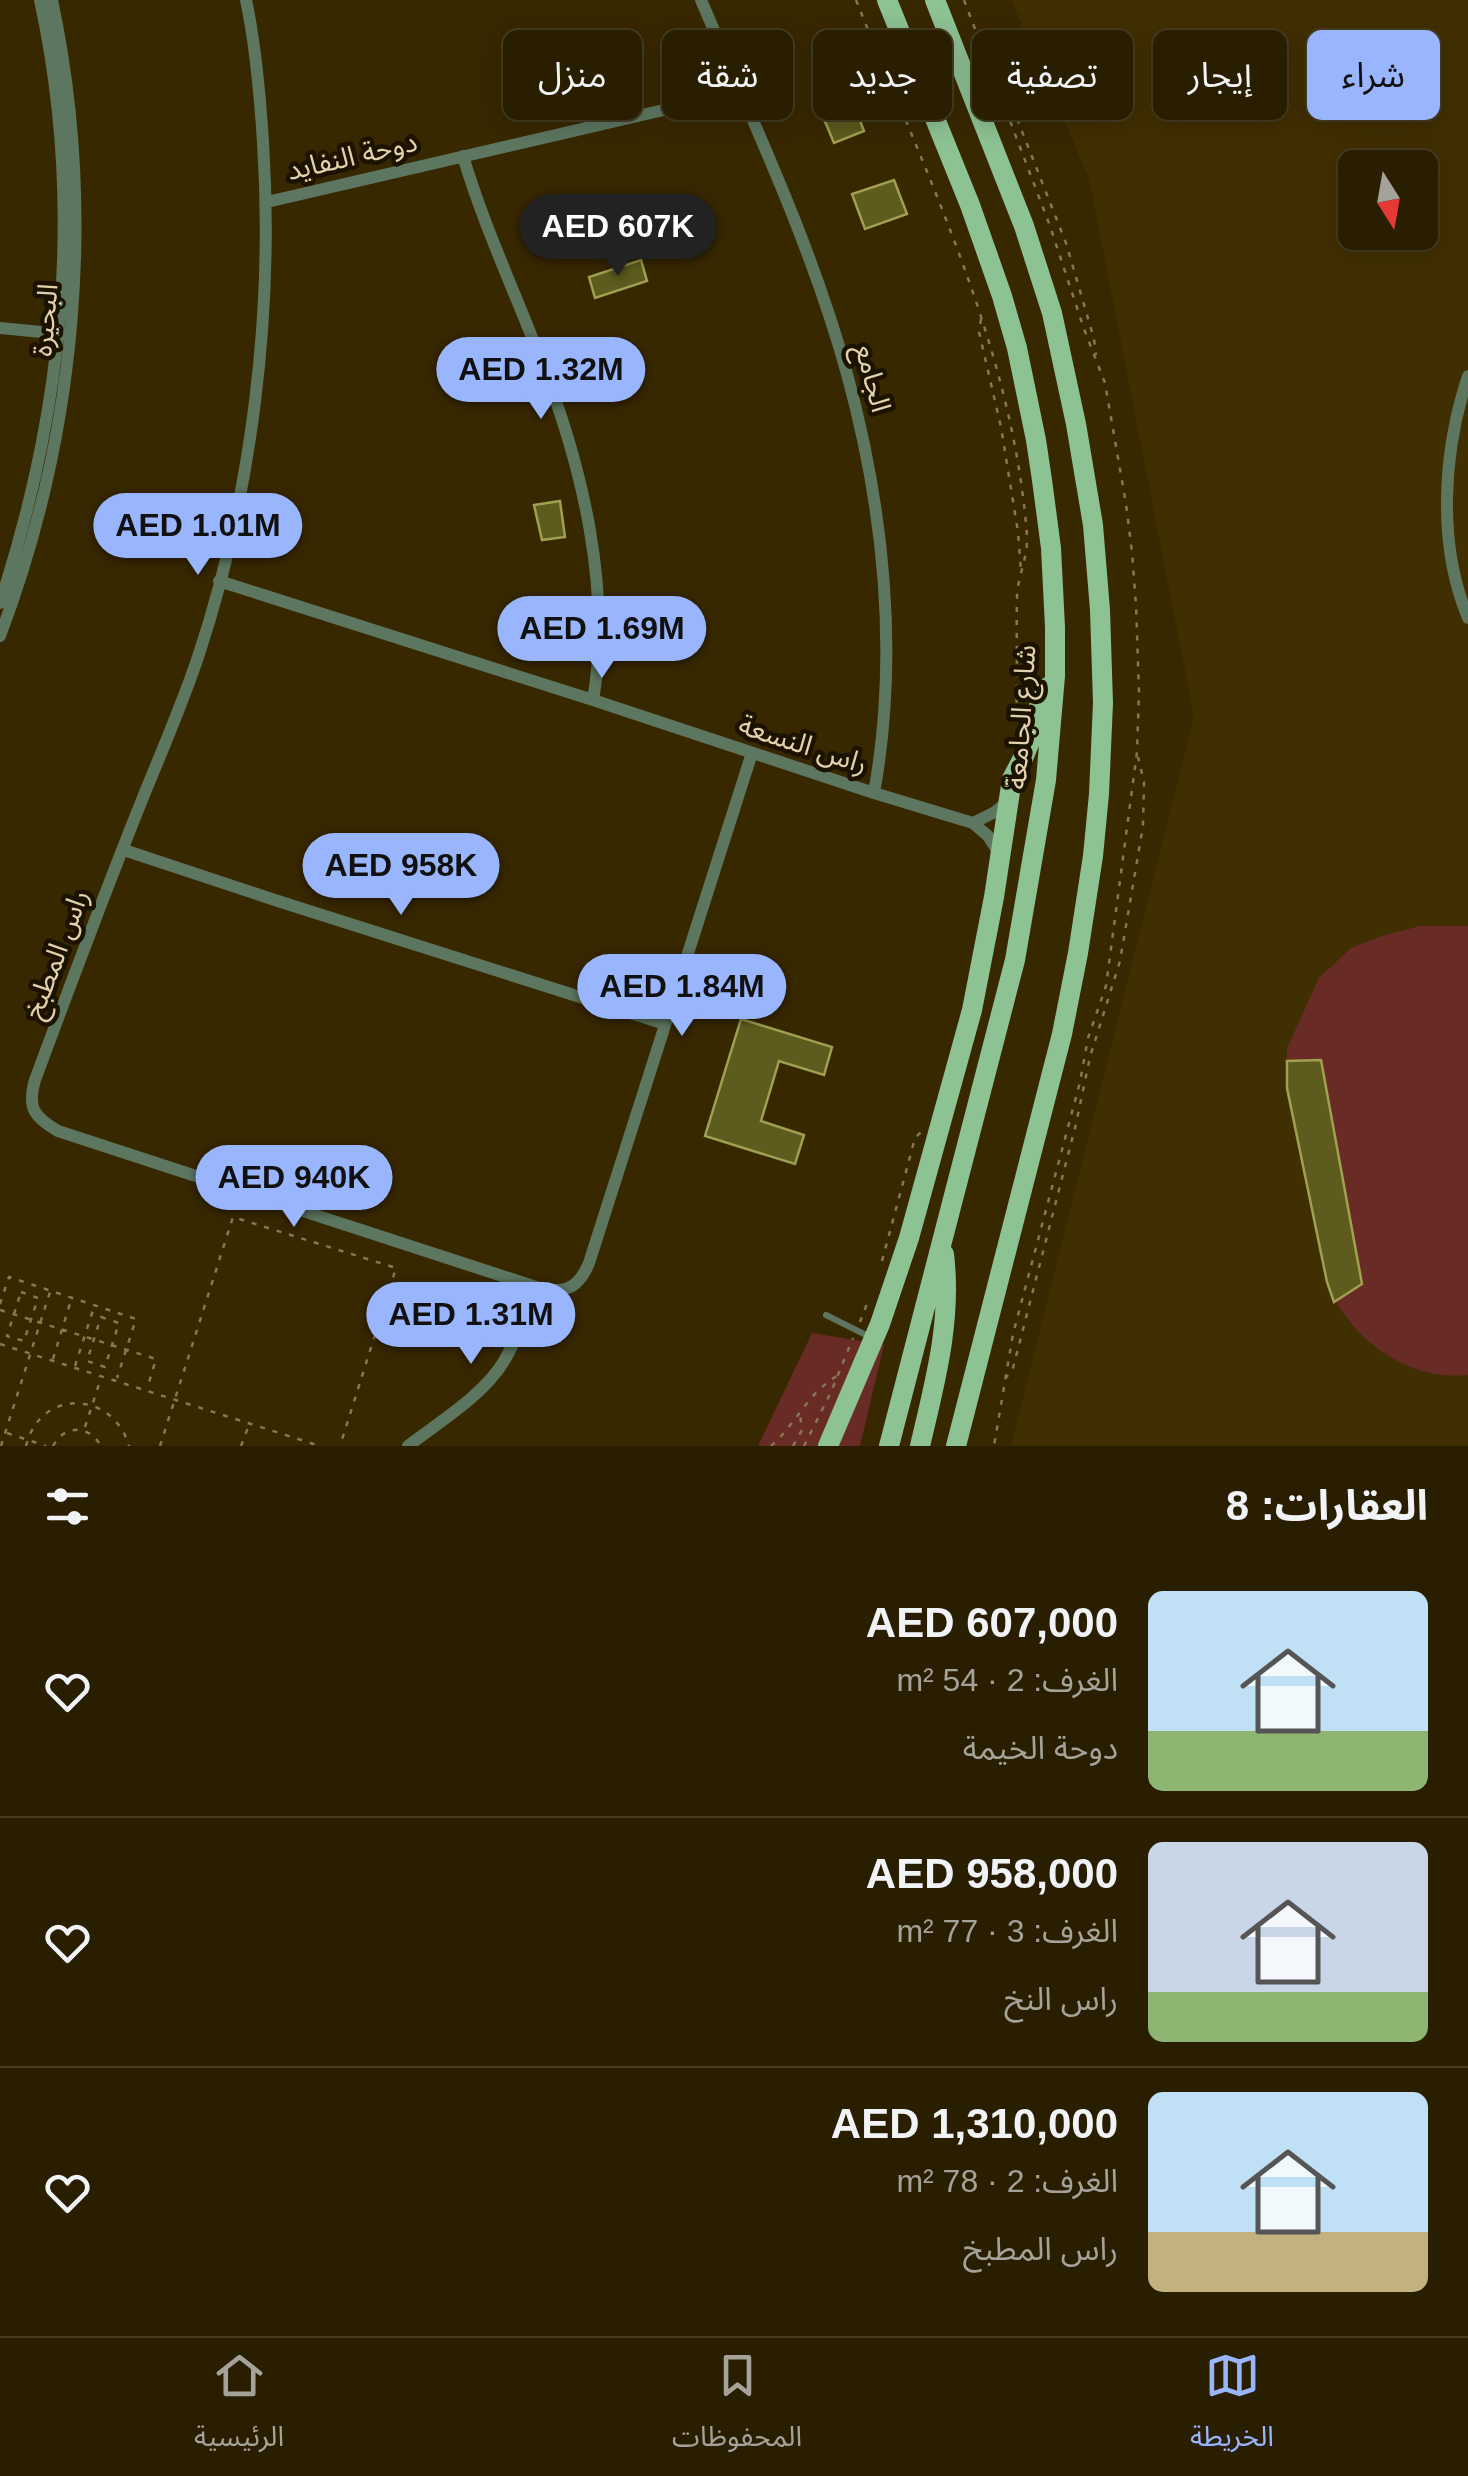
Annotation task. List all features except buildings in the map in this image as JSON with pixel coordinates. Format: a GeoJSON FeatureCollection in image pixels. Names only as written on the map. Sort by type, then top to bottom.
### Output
{"type":"FeatureCollection","features":[{"type":"Feature","properties":{"kind":"main road","name":"شارع الجامعة"},"geometry":{"type":"LineString","coordinates":[[886,0],[970,205],[1017,348],[1036,440],[1051,548],[1055,627],[1046,780],[1015,960],[889,1446]]}},
{"type":"Feature","properties":{"kind":"main road"},"geometry":{"type":"LineString","coordinates":[[935,0],[1024,226],[1052,312],[1093,525],[1103,704],[1093,856],[1062,1034],[956,1446]]}},
{"type":"Feature","properties":{"kind":"main road"},"geometry":{"type":"LineString","coordinates":[[828,1446],[865,1335],[905,1252],[972,1010],[1012,779],[1028,748],[1041,698],[1055,676]]}},
{"type":"Feature","properties":{"kind":"main road"},"geometry":{"type":"LineString","coordinates":[[999,860],[1015,960]]}},
{"type":"Feature","properties":{"kind":"main road"},"geometry":{"type":"LineString","coordinates":[[920,1446],[946,1323],[942,1238]]}},
{"type":"Feature","properties":{"kind":"street","name":"البحيرة"},"geometry":{"type":"LineString","coordinates":[[0,636],[31,546],[61,410],[63,179],[58,107],[40,0]]}},
{"type":"Feature","properties":{"kind":"street","name":"البحيرة"},"geometry":{"type":"LineString","coordinates":[[0,604],[36,478],[75,259],[69,106],[52,0]]}},
{"type":"Feature","properties":{"kind":"street","name":"راس المطبخ"},"geometry":{"type":"LineString","coordinates":[[246,0],[258,81],[266,202],[255,404],[232,527],[198,656],[35,1080],[31,1099],[36,1115],[58,1131],[533,1286],[552,1292],[574,1285],[585,1272],[752,754]]}},
{"type":"Feature","properties":{"kind":"street","name":"الجامع"},"geometry":{"type":"LineString","coordinates":[[701,0],[714,30]]}},
{"type":"Feature","properties":{"kind":"street","name":"دوحة النفايد"},"geometry":{"type":"LineString","coordinates":[[266,202],[662,110]]}},
{"type":"Feature","properties":{"kind":"street","name":"الجامع"},"geometry":{"type":"LineString","coordinates":[[751,120],[816,278],[863,437],[886,618],[885,713],[874,794]]}},
{"type":"Feature","properties":{"kind":"street"},"geometry":{"type":"LineString","coordinates":[[464,156],[559,410],[579,482],[598,616],[598,664],[592,700]]}},
{"type":"Feature","properties":{"kind":"street"},"geometry":{"type":"LineString","coordinates":[[0,328],[64,334]]}},
{"type":"Feature","properties":{"kind":"street"},"geometry":{"type":"LineString","coordinates":[[1468,376],[1452,437],[1447,486],[1453,568],[1468,618]]}},
{"type":"Feature","properties":{"kind":"street","name":"راس النسعة"},"geometry":{"type":"LineString","coordinates":[[219,581],[972,823]]}},
{"type":"Feature","properties":{"kind":"street"},"geometry":{"type":"LineString","coordinates":[[999,860],[988,836],[972,823],[1008,801]]}},
{"type":"Feature","properties":{"kind":"street"},"geometry":{"type":"LineString","coordinates":[[124,850],[665,1024]]}},
{"type":"Feature","properties":{"kind":"street"},"geometry":{"type":"LineString","coordinates":[[408,1446],[462,1405],[502,1364],[533,1286]]}},
{"type":"Feature","properties":{"kind":"lane"},"geometry":{"type":"LineString","coordinates":[[826,1315],[865,1335]]}},
{"type":"Feature","properties":{"kind":"path"},"geometry":{"type":"LineString","coordinates":[[856,0],[981,317],[1004,398],[1027,540],[1026,562],[1017,592],[1016,724]]}},
{"type":"Feature","properties":{"kind":"path"},"geometry":{"type":"LineString","coordinates":[[964,0],[975,30]]}},
{"type":"Feature","properties":{"kind":"path"},"geometry":{"type":"LineString","coordinates":[[994,1446],[1013,1334],[1080,1082],[1088,1038],[1106,986],[1137,752],[1139,692],[1132,552],[1105,383],[1009,120]]}},
{"type":"Feature","properties":{"kind":"path"},"geometry":{"type":"LineString","coordinates":[[1018,120],[1066,243],[1096,356]]}},
{"type":"Feature","properties":{"kind":"path"},"geometry":{"type":"LineString","coordinates":[[981,317],[978,332],[1001,427],[1021,574]]}},
{"type":"Feature","properties":{"kind":"path"},"geometry":{"type":"LineString","coordinates":[[1004,1380],[1013,1368],[1090,1058],[1120,962],[1143,826],[1144,782],[1137,752]]}},
{"type":"Feature","properties":{"kind":"path"},"geometry":{"type":"LineString","coordinates":[[881,1265],[914,1138],[927,1129],[940,1129]]}},
{"type":"Feature","properties":{"kind":"path"},"geometry":{"type":"LineString","coordinates":[[160,1446],[233,1217],[396,1268],[340,1446]]}},
{"type":"Feature","properties":{"kind":"path"},"geometry":{"type":"LineString","coordinates":[[116,1380],[126,1350],[136,1319],[9,1278],[0,1307],[31,1320],[112,1345],[126,1350],[156,1360],[146,1390]]}},
{"type":"Feature","properties":{"kind":"path"},"geometry":{"type":"LineString","coordinates":[[1,1446],[50,1291]]}},
{"type":"Feature","properties":{"kind":"path"},"geometry":{"type":"LineString","coordinates":[[21,1292],[38,1298],[24,1341],[6,1336],[14,1314],[21,1292]]}},
{"type":"Feature","properties":{"kind":"path"},"geometry":{"type":"LineString","coordinates":[[52,1360],[72,1298]]}},
{"type":"Feature","properties":{"kind":"path"},"geometry":{"type":"LineString","coordinates":[[804,1446],[838,1375],[865,1335],[869,1299]]}},
{"type":"Feature","properties":{"kind":"path"},"geometry":{"type":"LineString","coordinates":[[75,1368],[95,1306]]}},
{"type":"Feature","properties":{"kind":"path"},"geometry":{"type":"LineString","coordinates":[[101,1317],[119,1323],[112,1345],[105,1367],[87,1361],[101,1317]]}},
{"type":"Feature","properties":{"kind":"path"},"geometry":{"type":"LineString","coordinates":[[12,1348],[15,1338]]}},
{"type":"Feature","properties":{"kind":"path"},"geometry":{"type":"LineString","coordinates":[[0,1344],[320,1446]]}},
{"type":"Feature","properties":{"kind":"path"},"geometry":{"type":"LineString","coordinates":[[93,1373],[96,1364]]}},
{"type":"Feature","properties":{"kind":"path"},"geometry":{"type":"LineString","coordinates":[[771,1446],[818,1387],[838,1375]]}},
{"type":"Feature","properties":{"kind":"path"},"geometry":{"type":"LineString","coordinates":[[84,1430],[102,1376]]}},
{"type":"Feature","properties":{"kind":"path"},"geometry":{"type":"LineString","coordinates":[[26,1446],[38,1420],[58,1407],[80,1403],[106,1411],[126,1434],[129,1446]]}},
{"type":"Feature","properties":{"kind":"path"},"geometry":{"type":"LineString","coordinates":[[794,1446],[802,1430],[800,1412]]}},
{"type":"Feature","properties":{"kind":"path"},"geometry":{"type":"LineString","coordinates":[[242,1446],[249,1423]]}},
{"type":"Feature","properties":{"kind":"path"},"geometry":{"type":"LineString","coordinates":[[53,1446],[64,1432],[74,1429],[94,1434],[101,1446]]}},
{"type":"Feature","properties":{"kind":"path"},"geometry":{"type":"LineString","coordinates":[[5,1433],[46,1446]]}},
{"type":"Feature","properties":{"kind":"shaded area"},"geometry":{"type":"Polygon","coordinates":[[[1011,0],[1468,0],[1468,1446],[1011,1446],[1194,717],[1089,178],[1064,120],[1133,120],[1133,30],[1024,30],[1011,0]]]}},
{"type":"Feature","properties":{"kind":"shaded area"},"geometry":{"type":"Polygon","coordinates":[[[1420,926],[1468,926],[1468,1375],[1423,1371],[1382,1352],[1349,1321],[1337,1302],[1327,1282],[1287,1088],[1287,1048],[1319,978],[1351,948],[1420,926]]]}},
{"type":"Feature","properties":{"kind":"shaded area"},"geometry":{"type":"Polygon","coordinates":[[[812,1333],[884,1345],[860,1446],[758,1446],[812,1333]]]}}]}
